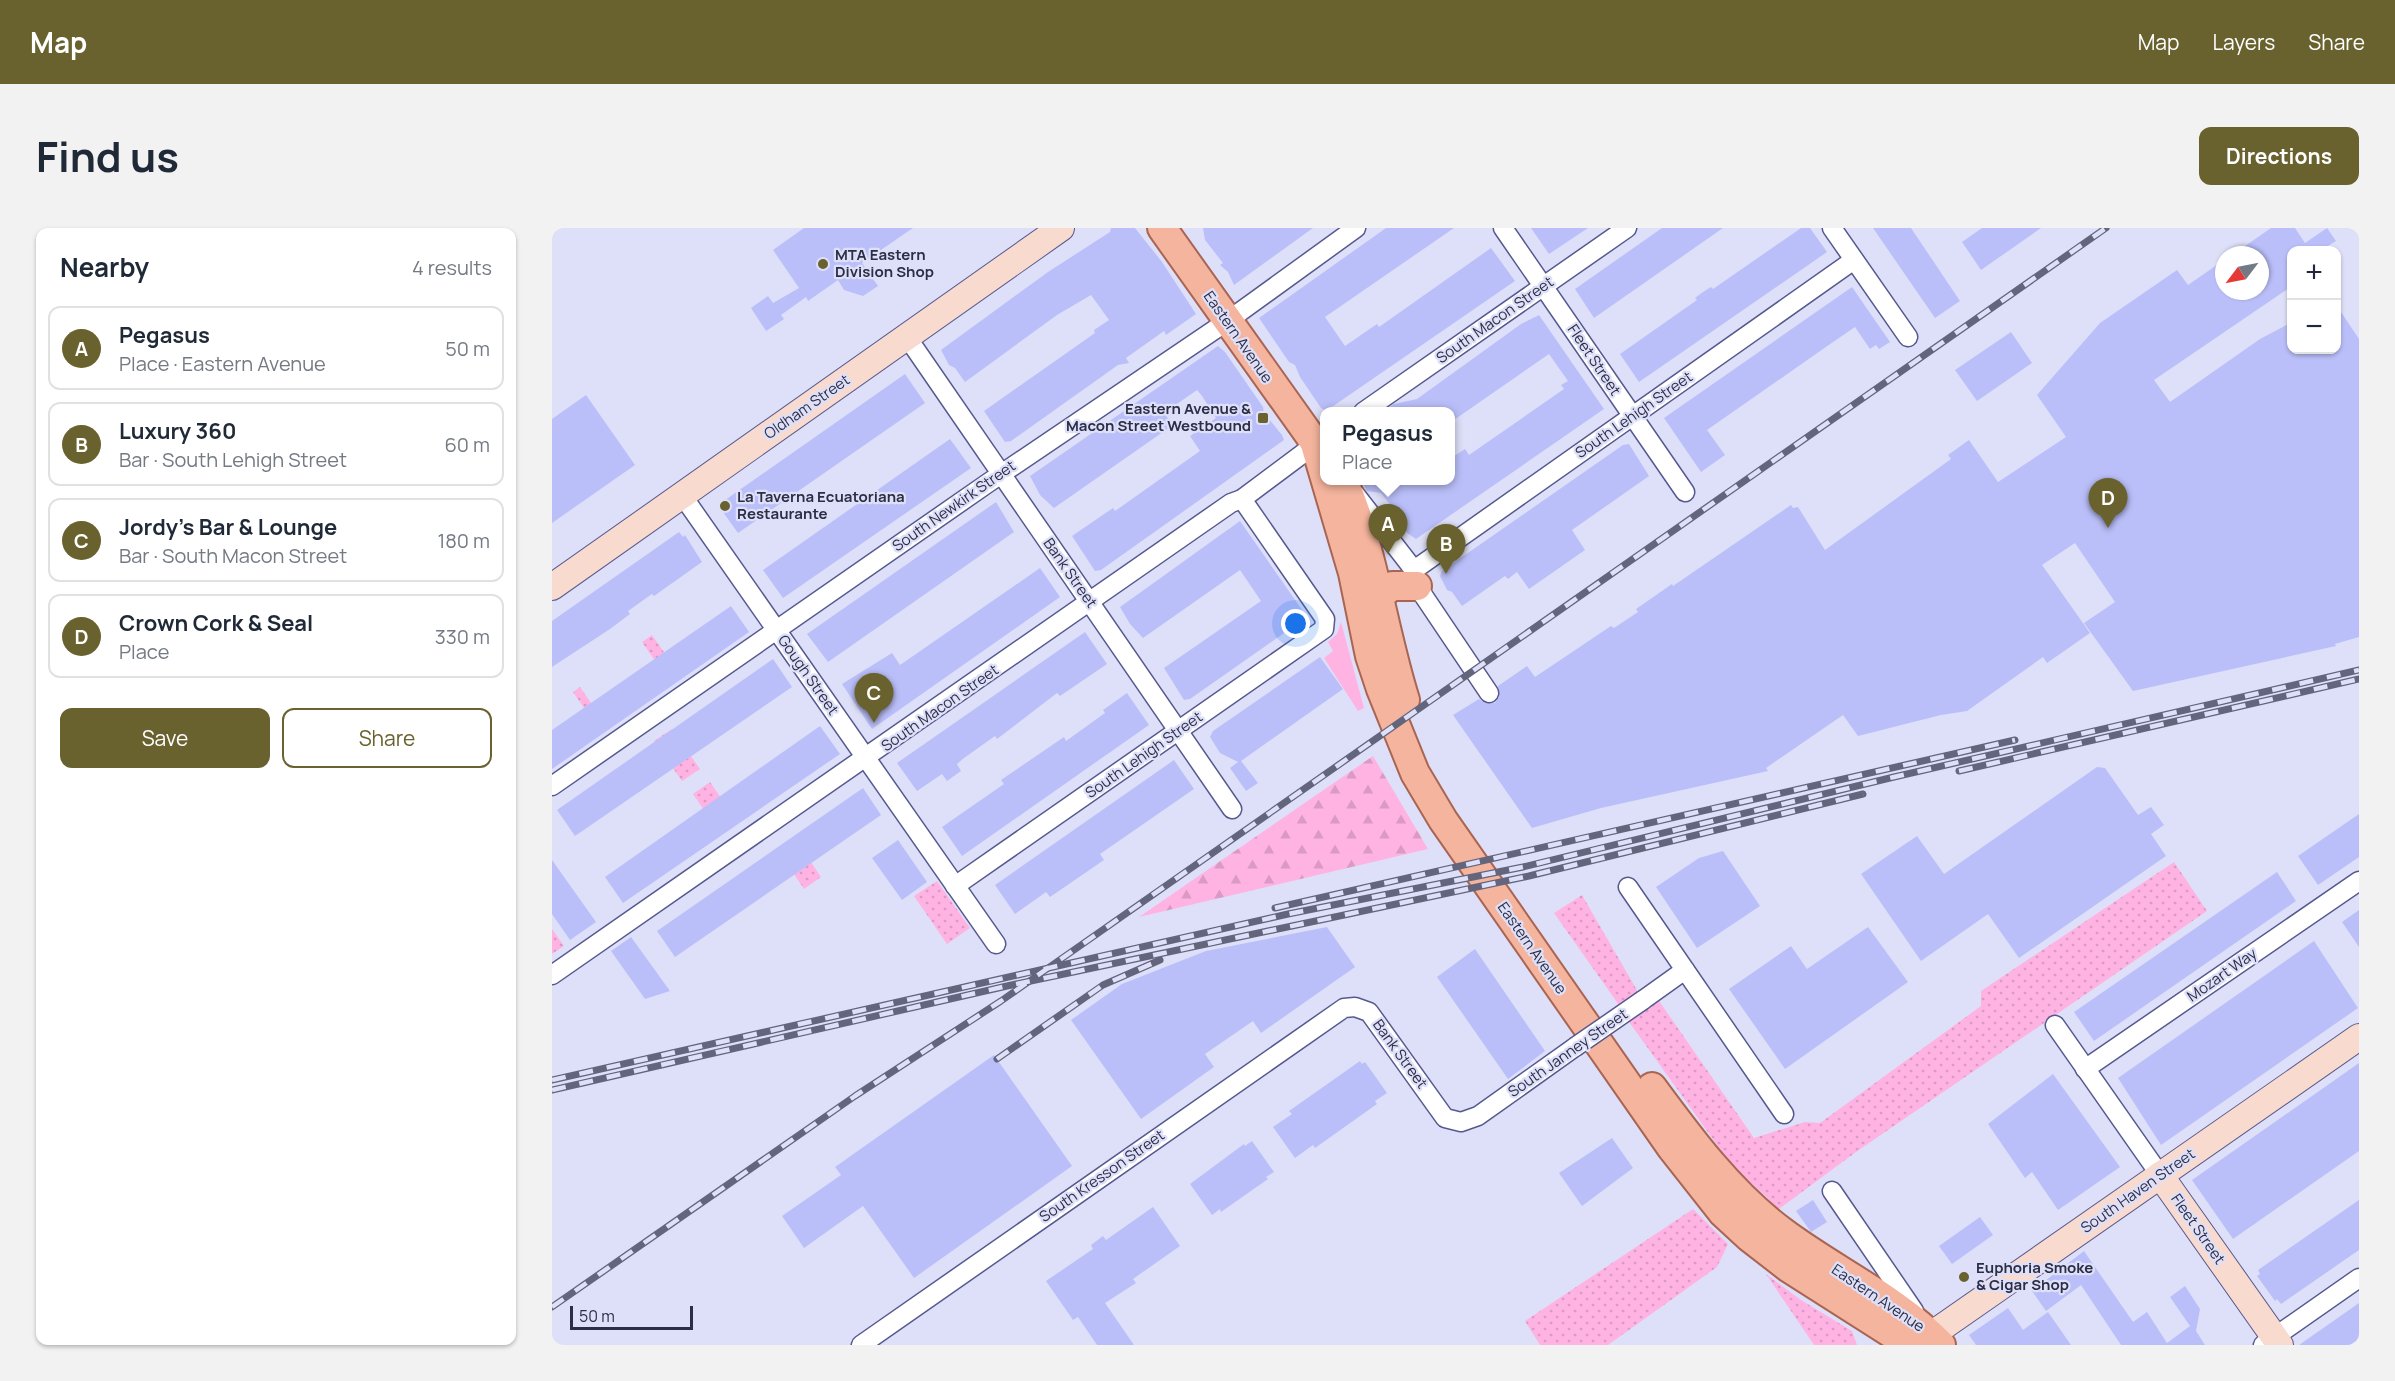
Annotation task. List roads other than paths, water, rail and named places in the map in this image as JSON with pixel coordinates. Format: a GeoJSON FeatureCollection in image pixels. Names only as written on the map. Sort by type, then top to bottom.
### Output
{"type":"FeatureCollection","features":[{"type":"Feature","properties":{"kind":"main road","name":"Eastern Avenue"},"geometry":{"type":"LineString","coordinates":[[1162,228],[1226,322],[1320,443]]}},
{"type":"Feature","properties":{"kind":"main road","name":"Eastern Avenue"},"geometry":{"type":"LineString","coordinates":[[1332,485],[1370,656],[1380,689],[1415,773],[1449,829],[1660,1131],[1696,1181],[1724,1213],[1749,1238],[1789,1268],[1924,1342]]}},
{"type":"Feature","properties":{"kind":"main road","name":"Eastern Avenue"},"geometry":{"type":"LineString","coordinates":[[1346,485],[1363,530],[1393,662],[1407,707],[1424,749],[1444,787],[1669,1110],[1699,1149],[1756,1211],[1816,1256],[1906,1314],[1924,1342]]}},
{"type":"Feature","properties":{"kind":"main road"},"geometry":{"type":"LineString","coordinates":[[1379,596],[1392,586],[1415,578]]}},
{"type":"Feature","properties":{"kind":"street","name":"Oldham Street"},"geometry":{"type":"LineString","coordinates":[[552,587],[1061,228]]}},
{"type":"Feature","properties":{"kind":"street","name":"South Newkirk Street"},"geometry":{"type":"LineString","coordinates":[[552,786],[1001,473],[1226,322],[1356,228]]}},
{"type":"Feature","properties":{"kind":"street","name":"Fleet Street"},"geometry":{"type":"LineString","coordinates":[[1503,228],[1685,492]]}},
{"type":"Feature","properties":{"kind":"street","name":"South Macon Street"},"geometry":{"type":"LineString","coordinates":[[1369,407],[1627,228]]}},
{"type":"Feature","properties":{"kind":"street"},"geometry":{"type":"LineString","coordinates":[[1832,228],[1908,337]]}},
{"type":"Feature","properties":{"kind":"street","name":"South Lehigh Street"},"geometry":{"type":"LineString","coordinates":[[1415,578],[1632,416],[1854,260]]}},
{"type":"Feature","properties":{"kind":"street","name":"Bank Street"},"geometry":{"type":"LineString","coordinates":[[907,337],[1233,809]]}},
{"type":"Feature","properties":{"kind":"street","name":"South Macon Street"},"geometry":{"type":"LineString","coordinates":[[552,975],[845,770],[866,759],[1231,503],[1242,499],[1320,447]]}},
{"type":"Feature","properties":{"kind":"street","name":"Eastern Avenue"},"geometry":{"type":"LineString","coordinates":[[1348,485],[1372,513],[1489,693]]}},
{"type":"Feature","properties":{"kind":"street","name":"Gough Street"},"geometry":{"type":"LineString","coordinates":[[682,495],[996,944]]}},
{"type":"Feature","properties":{"kind":"street","name":"South Lehigh Street"},"geometry":{"type":"LineString","coordinates":[[954,886],[1324,629],[1325,619],[1242,499]]}},
{"type":"Feature","properties":{"kind":"street","name":"Mozart Way"},"geometry":{"type":"LineString","coordinates":[[2085,1069],[2359,881]]}},
{"type":"Feature","properties":{"kind":"street"},"geometry":{"type":"LineString","coordinates":[[1628,887],[1784,1114]]}},
{"type":"Feature","properties":{"kind":"street","name":"South Janney Street"},"geometry":{"type":"LineString","coordinates":[[1445,1118],[1461,1122],[1478,1116],[1685,970]]}},
{"type":"Feature","properties":{"kind":"street","name":"Bank Street"},"geometry":{"type":"LineString","coordinates":[[1344,1008],[1355,1006],[1369,1012],[1445,1118]]}},
{"type":"Feature","properties":{"kind":"street","name":"South Kresson Street"},"geometry":{"type":"LineString","coordinates":[[861,1345],[1344,1008]]}},
{"type":"Feature","properties":{"kind":"street","name":"Fleet Street"},"geometry":{"type":"LineString","coordinates":[[2055,1025],[2160,1175],[2272,1342]]}},
{"type":"Feature","properties":{"kind":"street","name":"South Haven Street"},"geometry":{"type":"LineString","coordinates":[[1924,1342],[2359,1037]]}},
{"type":"Feature","properties":{"kind":"street","name":"Eastern Avenue"},"geometry":{"type":"LineString","coordinates":[[1832,1191],[1924,1342]]}},
{"type":"Feature","properties":{"kind":"street"},"geometry":{"type":"LineString","coordinates":[[2272,1342],[2359,1278]]}},
{"type":"Feature","properties":{"kind":"railway"},"geometry":{"type":"LineString","coordinates":[[552,1307],[855,1096],[1001,1001],[2106,228]]}},
{"type":"Feature","properties":{"kind":"railway"},"geometry":{"type":"LineString","coordinates":[[552,1080],[1288,914],[1523,867],[1894,777],[2359,670]]}},
{"type":"Feature","properties":{"kind":"railway"},"geometry":{"type":"LineString","coordinates":[[1959,771],[2359,679]]}},
{"type":"Feature","properties":{"kind":"railway"},"geometry":{"type":"LineString","coordinates":[[1275,908],[2015,740]]}},
{"type":"Feature","properties":{"kind":"railway"},"geometry":{"type":"LineString","coordinates":[[552,1090],[1007,986],[1529,876],[1863,794]]}},
{"type":"Feature","properties":{"kind":"railway"},"geometry":{"type":"LineString","coordinates":[[997,1059],[1103,985],[1160,960]]}},
{"type":"Feature","properties":{"kind":"place","name":"MTA Eastern Division Shop"},"geometry":{"type":"Point","coordinates":[823,264]}},
{"type":"Feature","properties":{"kind":"place","name":"Eastern Avenue & Macon Street Westbound"},"geometry":{"type":"Point","coordinates":[1263,418]}},
{"type":"Feature","properties":{"kind":"place","name":"La Taverna Ecuatoriana Restaurante"},"geometry":{"type":"Point","coordinates":[725,506]}},
{"type":"Feature","properties":{"kind":"place","name":"Crown Cork & Seal"},"geometry":{"type":"Point","coordinates":[2108,528]}},
{"type":"Feature","properties":{"kind":"place","name":"Pegasus"},"geometry":{"type":"Point","coordinates":[1388,554]}},
{"type":"Feature","properties":{"kind":"place","name":"Luxury 360"},"geometry":{"type":"Point","coordinates":[1446,574]}},
{"type":"Feature","properties":{"kind":"place","name":"Jordy's Bar & Lounge"},"geometry":{"type":"Point","coordinates":[874,723]}},
{"type":"Feature","properties":{"kind":"place","name":"Euphoria Smoke & Cigar Shop"},"geometry":{"type":"Point","coordinates":[1964,1277]}}]}
